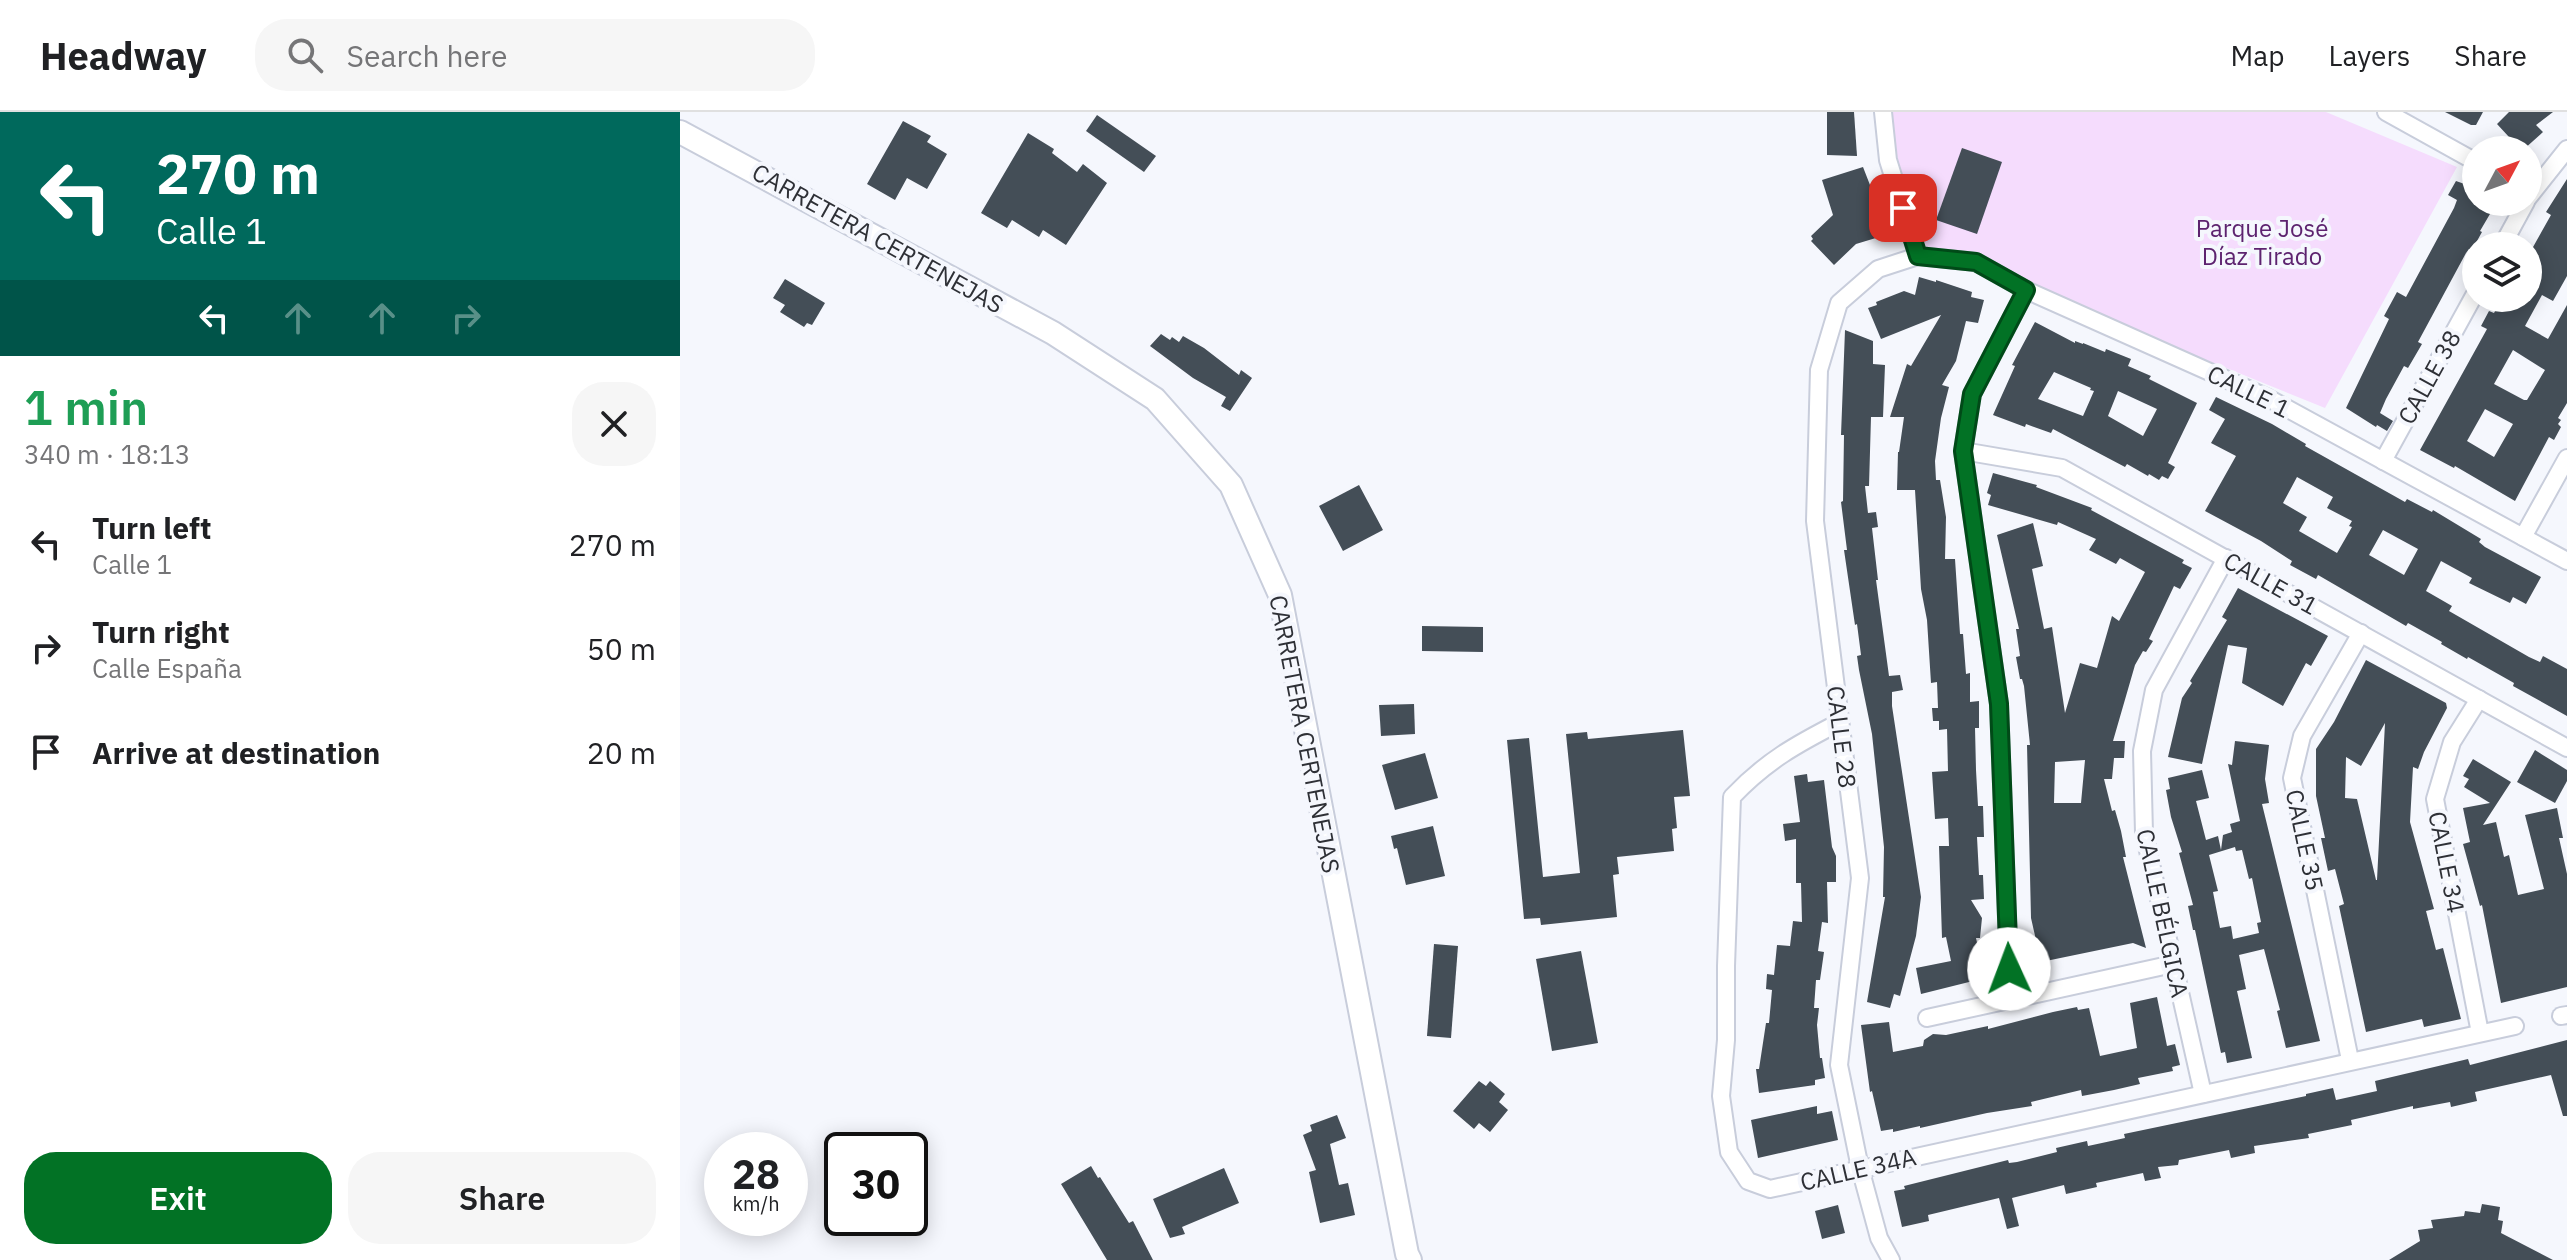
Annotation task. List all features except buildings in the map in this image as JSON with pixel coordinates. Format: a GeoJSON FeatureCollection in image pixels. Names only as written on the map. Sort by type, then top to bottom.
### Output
{"type":"FeatureCollection","features":[{"type":"Feature","properties":{"kind":"main road","name":"CARRETERA CERTENEJAS"},"geometry":{"type":"LineString","coordinates":[[680,132],[1053,333],[1155,399],[1231,485],[1280,595],[1410,1260]]}},
{"type":"Feature","properties":{"kind":"street"},"geometry":{"type":"LineString","coordinates":[[1883,112],[1888,160],[1918,256]]}},
{"type":"Feature","properties":{"kind":"street"},"geometry":{"type":"LineString","coordinates":[[2386,112],[2462,154]]}},
{"type":"Feature","properties":{"kind":"street"},"geometry":{"type":"LineString","coordinates":[[2542,179],[2567,149]]}},
{"type":"Feature","properties":{"kind":"street","name":"CALLE 1"},"geometry":{"type":"LineString","coordinates":[[1918,256],[1976,262],[2026,290],[2268,398],[2567,561]]}},
{"type":"Feature","properties":{"kind":"street","name":"CALLE 28"},"geometry":{"type":"LineString","coordinates":[[1891,1260],[1879,1238],[1860,1168],[1839,1065],[1860,878],[1815,521],[1819,370],[1839,303],[1878,269],[1918,256]]}},
{"type":"Feature","properties":{"kind":"street"},"geometry":{"type":"LineString","coordinates":[[2010,999],[1999,704],[1963,451],[1972,394],[2026,290]]}},
{"type":"Feature","properties":{"kind":"street","name":"CALLE 38"},"geometry":{"type":"LineString","coordinates":[[2383,461],[2465,312]]}},
{"type":"Feature","properties":{"kind":"street","name":"CALLE 31"},"geometry":{"type":"LineString","coordinates":[[1963,451],[2062,468],[2567,748]]}},
{"type":"Feature","properties":{"kind":"street"},"geometry":{"type":"LineString","coordinates":[[2523,537],[2567,458]]}},
{"type":"Feature","properties":{"kind":"street","name":"CALLE BÉLGICA"},"geometry":{"type":"LineString","coordinates":[[2203,1094],[2144,833],[2142,751],[2154,690],[2226,558]]}},
{"type":"Feature","properties":{"kind":"street","name":"CALLE 35"},"geometry":{"type":"LineString","coordinates":[[2350,1060],[2292,778],[2302,736],[2361,633]]}},
{"type":"Feature","properties":{"kind":"street","name":"CALLE 34"},"geometry":{"type":"LineString","coordinates":[[2479,699],[2452,742],[2435,799],[2480,1033]]}},
{"type":"Feature","properties":{"kind":"street","name":"CALLE 34A"},"geometry":{"type":"LineString","coordinates":[[1840,722],[1792,747],[1754,773],[1732,797],[1726,1040],[1721,1096],[1729,1152],[1748,1181],[1770,1189],[2515,1026]]}},
{"type":"Feature","properties":{"kind":"street"},"geometry":{"type":"LineString","coordinates":[[1927,1018],[2173,964]]}},
{"type":"Feature","properties":{"kind":"green space","name":"Parque José Díaz Tirado"},"geometry":{"type":"Polygon","coordinates":[[[1888,112],[2326,112],[2457,167],[2325,408],[1962,261],[1918,256],[1888,112]]]}},
{"type":"Feature","properties":{"kind":"route"},"geometry":{"type":"LineString","coordinates":[[1903,208],[1918,256],[1976,262],[2026,290],[1972,394],[1963,451],[1999,704],[2009,969]]}}]}
